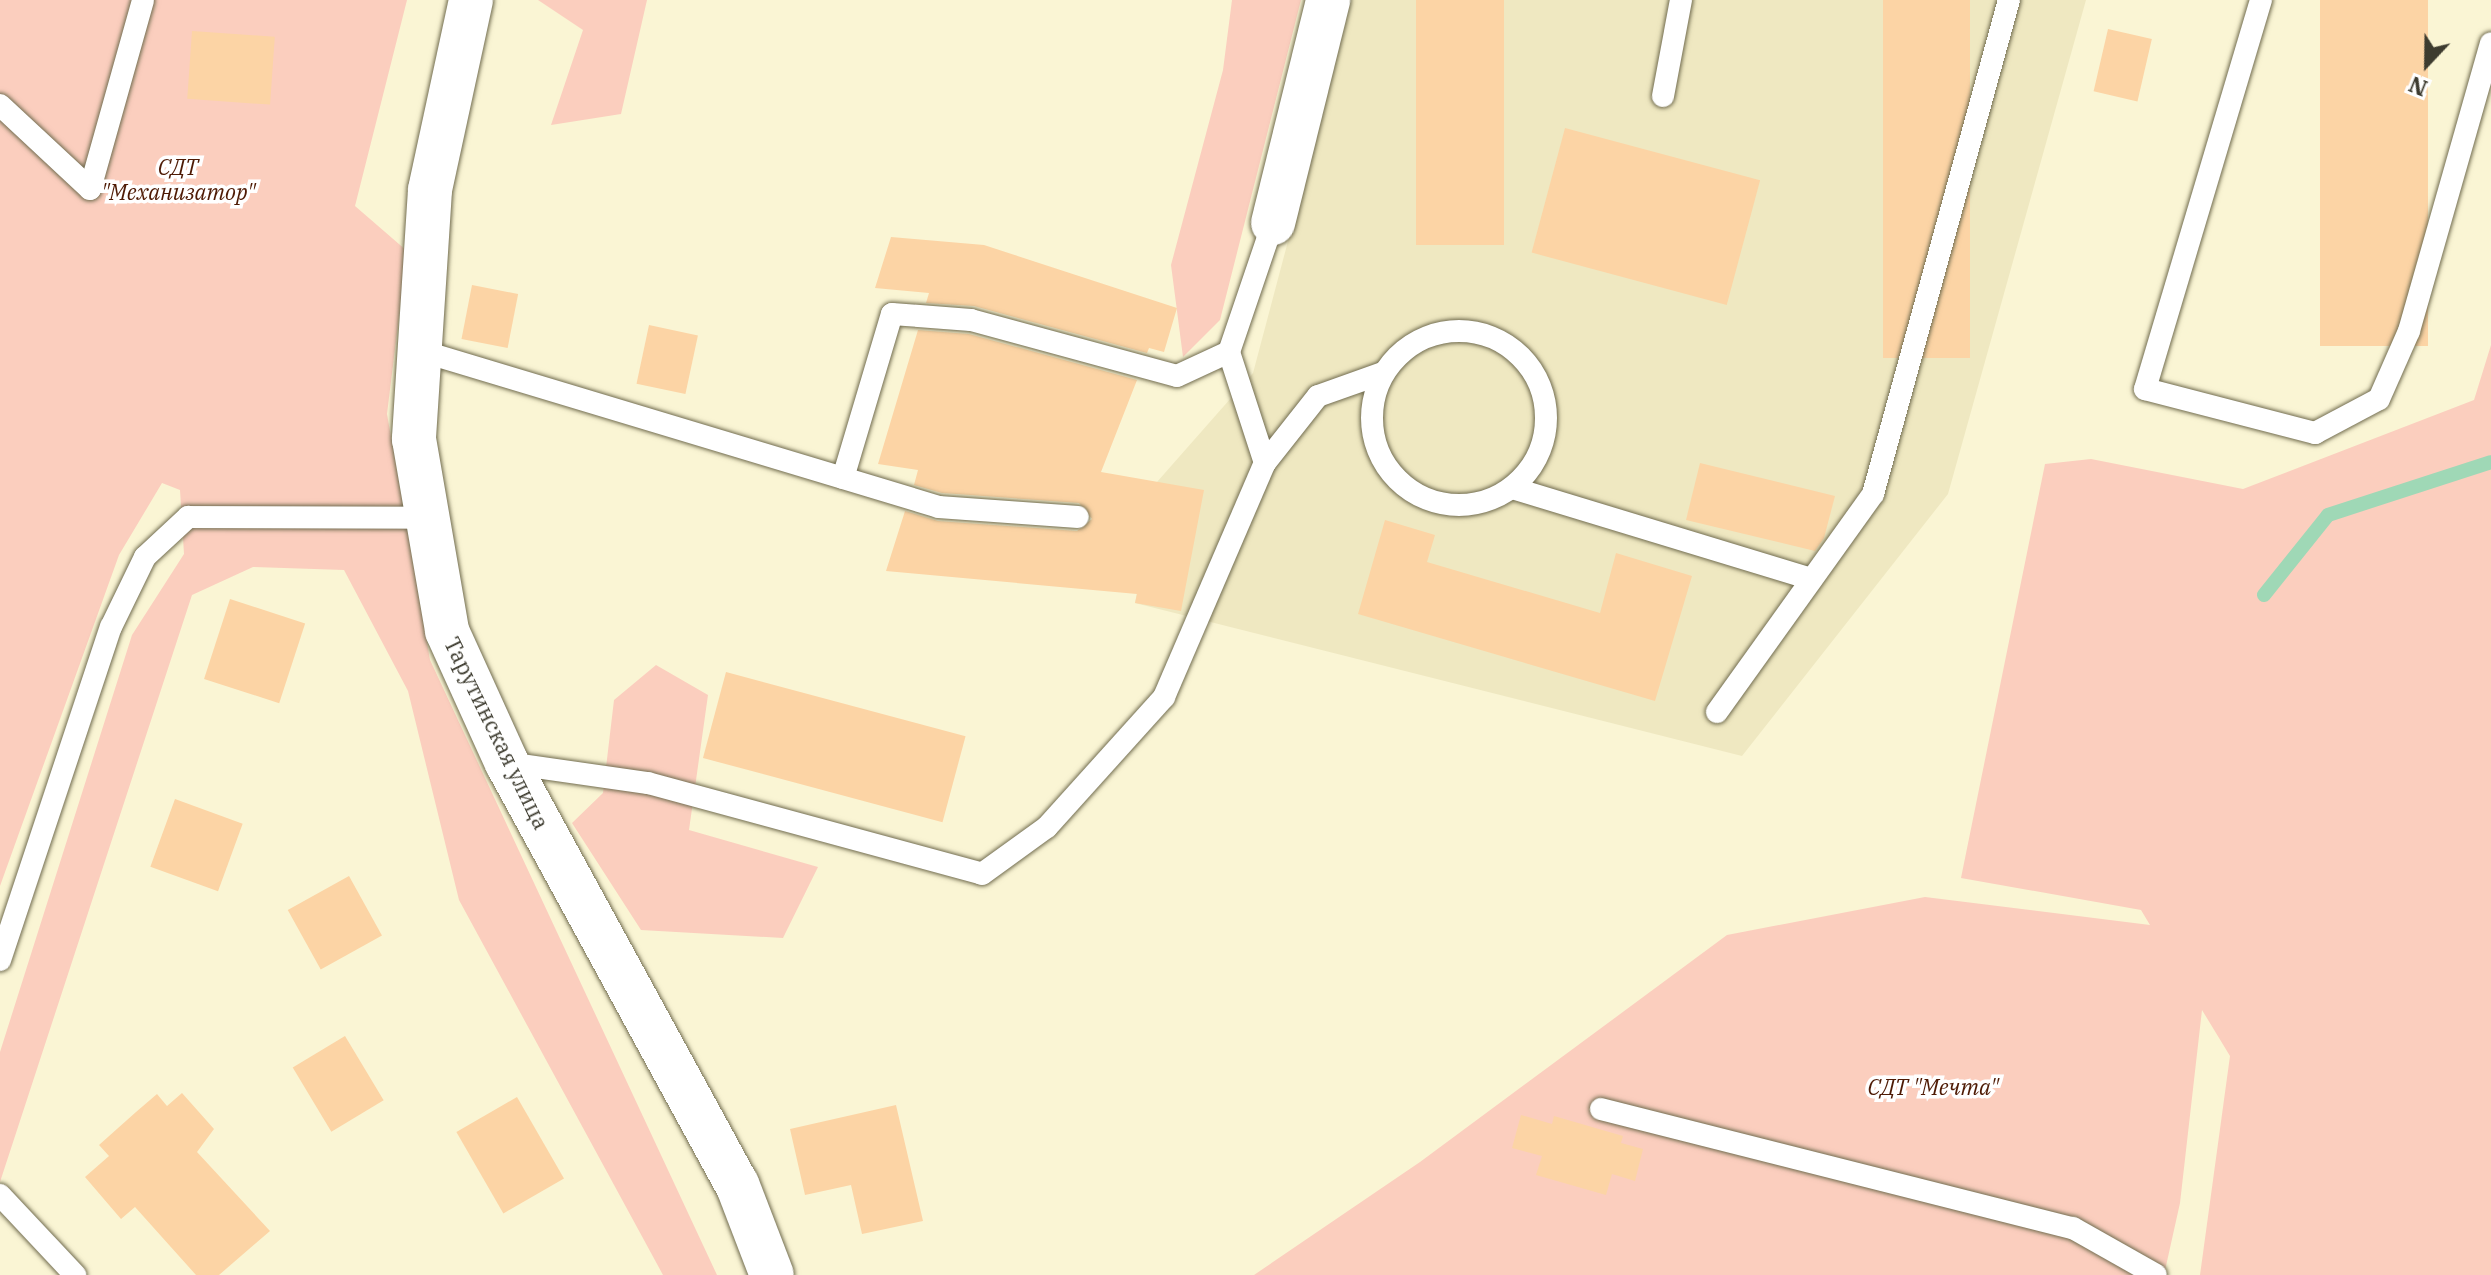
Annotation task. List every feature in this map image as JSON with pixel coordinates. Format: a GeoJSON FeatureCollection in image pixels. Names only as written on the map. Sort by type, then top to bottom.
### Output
{"type":"FeatureCollection","features":[{"type":"Feature","properties":{"kind":"street","name":"Тарутинская улица"},"geometry":{"type":"LineString","coordinates":[[471,0],[430,190],[414,439],[425,518],[447,631],[507,763],[737,1184],[772,1275]]}},
{"type":"Feature","properties":{"kind":"street"},"geometry":{"type":"LineString","coordinates":[[1273,223],[1328,0]]}},
{"type":"Feature","properties":{"kind":"lane"},"geometry":{"type":"LineString","coordinates":[[0,105],[90,189],[143,0]]}},
{"type":"Feature","properties":{"kind":"lane"},"geometry":{"type":"LineString","coordinates":[[1663,96],[1681,0]]}},
{"type":"Feature","properties":{"kind":"lane"},"geometry":{"type":"LineString","coordinates":[[1717,712],[1873,494],[2009,0]]}},
{"type":"Feature","properties":{"kind":"lane"},"geometry":{"type":"LineString","coordinates":[[2261,0],[2145,389],[2315,433],[2379,399],[2409,331],[2491,43]]}},
{"type":"Feature","properties":{"kind":"lane"},"geometry":{"type":"LineString","coordinates":[[1265,463],[1229,352],[1273,223]]}},
{"type":"Feature","properties":{"kind":"lane"},"geometry":{"type":"LineString","coordinates":[[843,478],[892,314],[971,320],[1177,376],[1229,352]]}},
{"type":"Feature","properties":{"kind":"lane"},"geometry":{"type":"LineString","coordinates":[[1471,332],[1504,342],[1529,366],[1539,386],[1546,431],[1535,463],[1512,488],[1481,503],[1447,506],[1415,494],[1389,472],[1373,429],[1372,406],[1383,373],[1406,348],[1437,333],[1471,332]]}},
{"type":"Feature","properties":{"kind":"lane"},"geometry":{"type":"LineString","coordinates":[[418,350],[939,507],[1078,517]]}},
{"type":"Feature","properties":{"kind":"lane"},"geometry":{"type":"LineString","coordinates":[[507,763],[648,783],[982,874],[1047,827],[1164,697],[1265,463],[1318,396],[1383,373]]}},
{"type":"Feature","properties":{"kind":"lane"},"geometry":{"type":"LineString","coordinates":[[1512,488],[1812,579]]}},
{"type":"Feature","properties":{"kind":"lane"},"geometry":{"type":"LineString","coordinates":[[0,960],[111,627],[145,557],[188,517],[425,518]]}},
{"type":"Feature","properties":{"kind":"lane"},"geometry":{"type":"LineString","coordinates":[[1601,1109],[2073,1228],[2156,1275]]}},
{"type":"Feature","properties":{"kind":"lane"},"geometry":{"type":"LineString","coordinates":[[0,1195],[75,1275]]}},
{"type":"Feature","properties":{"kind":"shaded area"},"geometry":{"type":"Polygon","coordinates":[[[1352,0],[2086,0],[1948,494],[1742,756],[1135,603],[1157,482],[1253,373],[1352,0]]]}},
{"type":"Feature","properties":{"kind":"green space","name":"СДТ \"Механизатор\""},"geometry":{"type":"Polygon","coordinates":[[[0,0],[407,0],[355,206],[407,251],[387,414],[430,660],[717,1275],[663,1275],[459,900],[408,691],[344,570],[253,567],[192,595],[0,1182],[0,1052],[132,635],[184,554],[180,490],[162,483],[119,555],[0,886],[0,0]]]}},
{"type":"Feature","properties":{"kind":"green space"},"geometry":{"type":"Polygon","coordinates":[[[538,0],[647,0],[621,114],[551,125],[583,30],[538,0]]]}},
{"type":"Feature","properties":{"kind":"green space"},"geometry":{"type":"Polygon","coordinates":[[[1232,0],[1301,0],[1220,320],[1183,357],[1171,265],[1223,70],[1232,0]]]}},
{"type":"Feature","properties":{"kind":"green space","name":"СДТ \"Мечта\""},"geometry":{"type":"Polygon","coordinates":[[[2491,345],[2491,1275],[2200,1275],[2230,1056],[2202,1010],[2180,1203],[2164,1275],[1254,1275],[1420,1162],[1727,935],[1925,897],[2150,925],[2141,910],[1961,878],[2045,464],[2091,459],[2243,489],[2474,400],[2491,345]]]}},
{"type":"Feature","properties":{"kind":"green space"},"geometry":{"type":"Polygon","coordinates":[[[656,665],[708,695],[689,830],[818,867],[783,938],[641,930],[572,823],[603,793],[614,700],[656,665]]]}},
{"type":"Feature","properties":{"kind":"building"},"geometry":{"type":"Polygon","coordinates":[[[1416,0],[1504,0],[1504,245],[1416,245],[1416,0]]]}},
{"type":"Feature","properties":{"kind":"building"},"geometry":{"type":"Polygon","coordinates":[[[1883,0],[1970,0],[1970,358],[1883,358],[1883,0]]]}},
{"type":"Feature","properties":{"kind":"building"},"geometry":{"type":"Polygon","coordinates":[[[2320,0],[2428,0],[2428,346],[2320,346],[2320,0]]]}},
{"type":"Feature","properties":{"kind":"building"},"geometry":{"type":"Polygon","coordinates":[[[2108,29],[2152,39],[2137,101],[2094,91],[2108,29]]]}},
{"type":"Feature","properties":{"kind":"building"},"geometry":{"type":"Polygon","coordinates":[[[192,31],[275,37],[270,105],[187,99],[192,31]]]}},
{"type":"Feature","properties":{"kind":"building"},"geometry":{"type":"Polygon","coordinates":[[[1565,128],[1760,180],[1727,305],[1532,253],[1565,128]]]}},
{"type":"Feature","properties":{"kind":"building"},"geometry":{"type":"Polygon","coordinates":[[[891,237],[984,245],[1177,308],[1164,352],[1149,348],[1147,353],[974,306],[926,303],[929,293],[875,288],[891,237]]]}},
{"type":"Feature","properties":{"kind":"building"},"geometry":{"type":"Polygon","coordinates":[[[472,285],[518,294],[508,348],[462,339],[472,285]]]}},
{"type":"Feature","properties":{"kind":"building"},"geometry":{"type":"Polygon","coordinates":[[[649,325],[698,335],[685,394],[637,384],[649,325]]]}},
{"type":"Feature","properties":{"kind":"building"},"geometry":{"type":"Polygon","coordinates":[[[918,330],[969,334],[1137,380],[1101,472],[1204,490],[1181,611],[1135,603],[1137,594],[886,571],[905,511],[938,521],[1077,531],[1092,519],[1079,503],[942,493],[914,485],[918,470],[878,464],[918,330]]]}},
{"type":"Feature","properties":{"kind":"building"},"geometry":{"type":"Polygon","coordinates":[[[1700,463],[1835,496],[1824,538],[1815,551],[1686,520],[1700,463]]]}},
{"type":"Feature","properties":{"kind":"building"},"geometry":{"type":"Polygon","coordinates":[[[1385,520],[1435,535],[1427,562],[1600,613],[1616,553],[1692,576],[1655,701],[1358,614],[1385,520]]]}},
{"type":"Feature","properties":{"kind":"building"},"geometry":{"type":"Polygon","coordinates":[[[230,599],[305,623],[279,703],[204,679],[230,599]]]}},
{"type":"Feature","properties":{"kind":"building"},"geometry":{"type":"Polygon","coordinates":[[[726,672],[966,736],[943,822],[703,758],[726,672]]]}},
{"type":"Feature","properties":{"kind":"building"},"geometry":{"type":"Polygon","coordinates":[[[175,799],[243,824],[218,891],[150,867],[175,799]]]}},
{"type":"Feature","properties":{"kind":"building"},"geometry":{"type":"Polygon","coordinates":[[[349,876],[382,935],[321,969],[288,910],[349,876]]]}},
{"type":"Feature","properties":{"kind":"building"},"geometry":{"type":"Polygon","coordinates":[[[345,1036],[384,1100],[331,1132],[293,1067],[345,1036]]]}},
{"type":"Feature","properties":{"kind":"building"},"geometry":{"type":"Polygon","coordinates":[[[182,1093],[214,1129],[197,1152],[270,1231],[219,1275],[196,1275],[135,1207],[121,1219],[85,1177],[109,1156],[99,1145],[136,1112],[157,1094],[167,1106],[182,1093]]]}},
{"type":"Feature","properties":{"kind":"building"},"geometry":{"type":"Polygon","coordinates":[[[517,1097],[564,1178],[503,1213],[456,1132],[517,1097]]]}},
{"type":"Feature","properties":{"kind":"building"},"geometry":{"type":"Polygon","coordinates":[[[896,1105],[923,1221],[862,1234],[851,1185],[805,1195],[790,1129],[896,1105]]]}},
{"type":"Feature","properties":{"kind":"building"},"geometry":{"type":"Polygon","coordinates":[[[1521,1115],[1552,1124],[1554,1116],[1623,1136],[1621,1143],[1643,1149],[1635,1181],[1612,1174],[1606,1195],[1536,1175],[1542,1156],[1512,1148],[1521,1115]]]}},
{"type":"Feature","properties":{"kind":"waterway"},"geometry":{"type":"LineString","coordinates":[[2264,595],[2328,515],[2491,462]]}}]}
